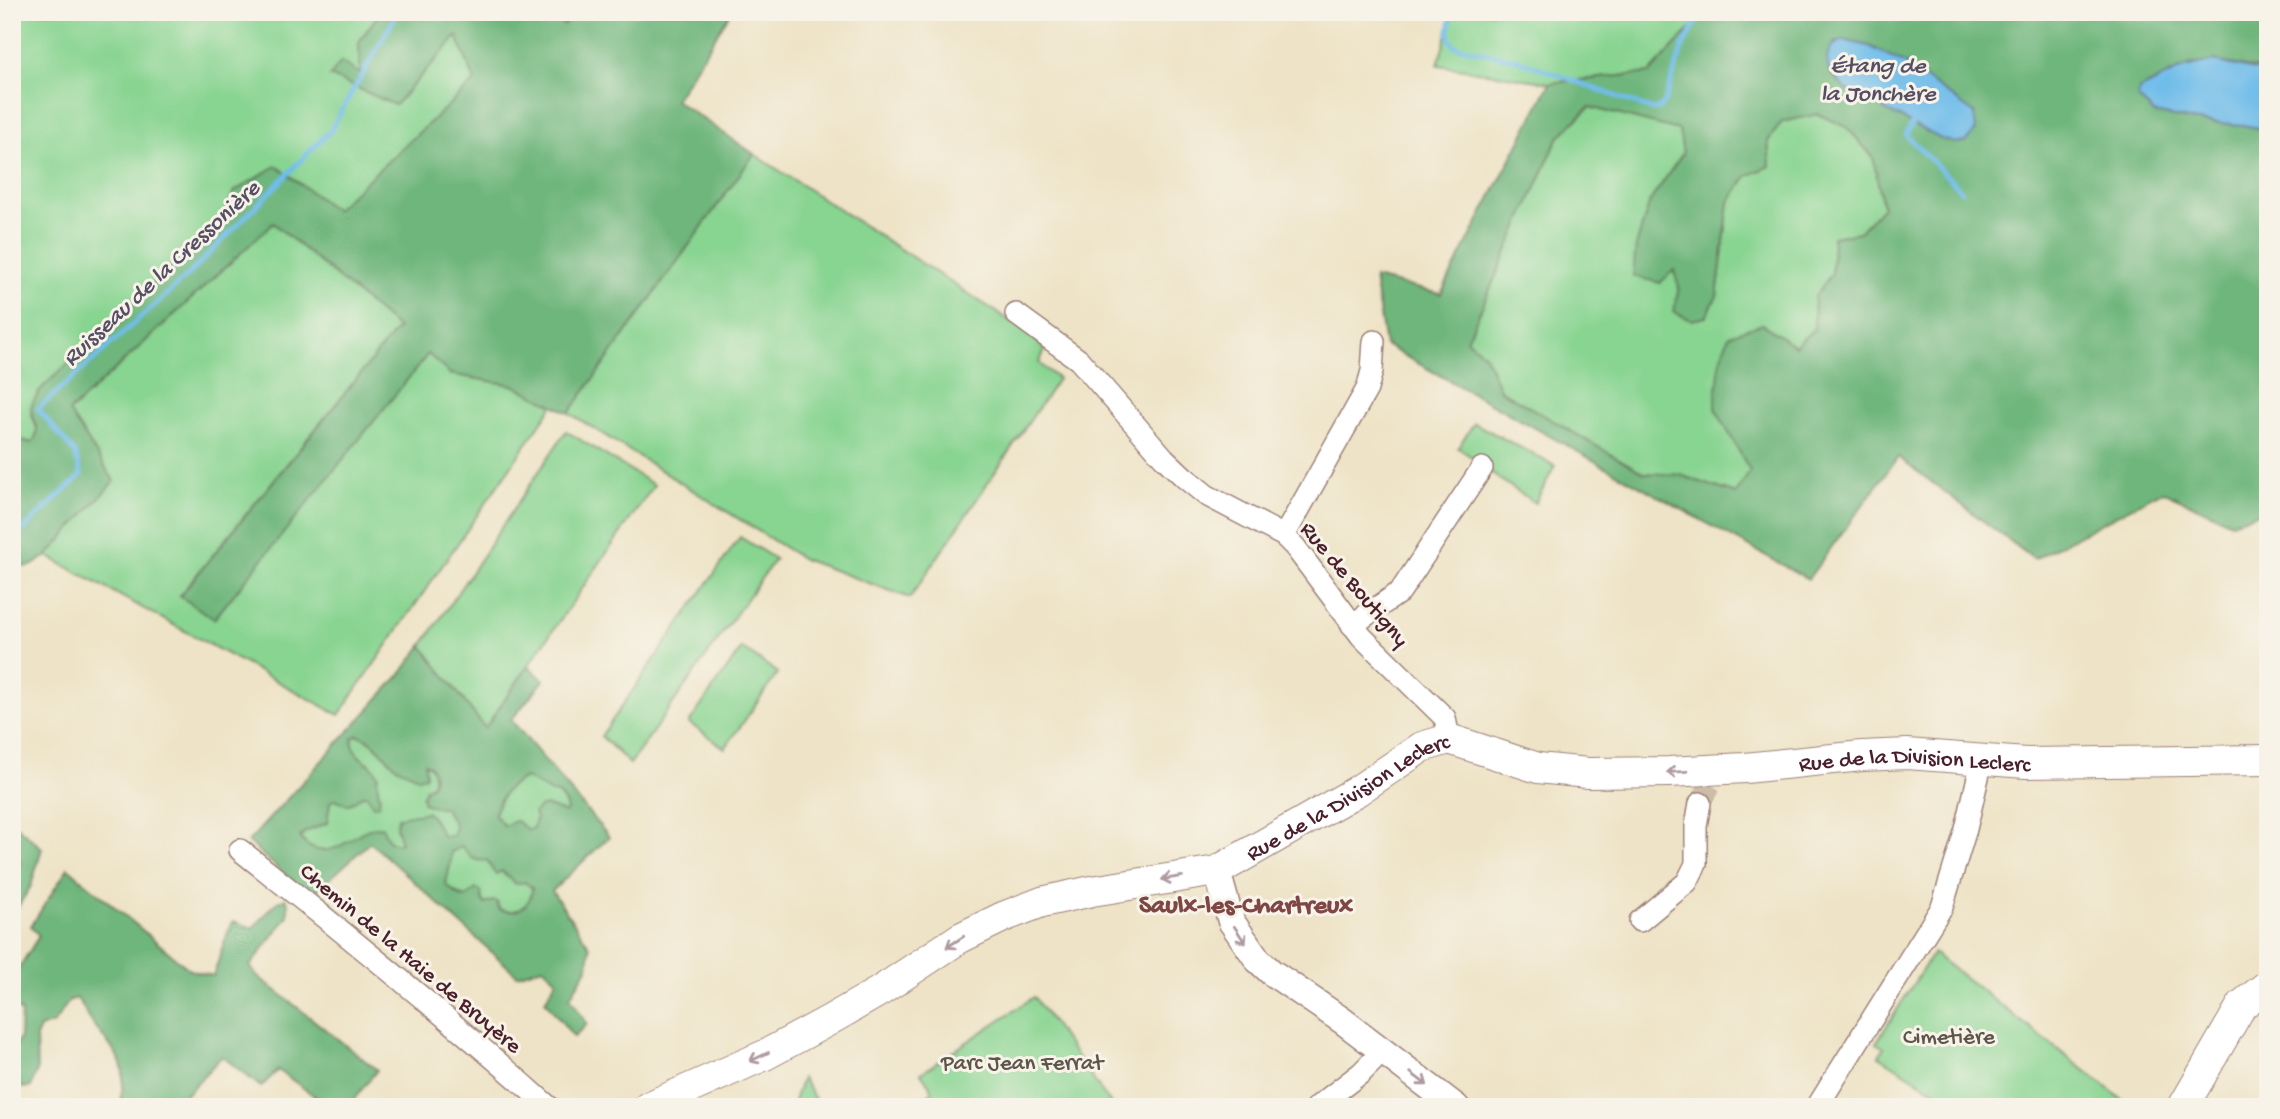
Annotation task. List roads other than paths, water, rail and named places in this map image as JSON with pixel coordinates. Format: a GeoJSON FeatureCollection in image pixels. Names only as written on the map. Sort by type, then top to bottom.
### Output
{"type":"FeatureCollection","features":[{"type":"Feature","properties":{"kind":"main road","name":"Rue de la Division Leclerc"},"geometry":{"type":"LineString","coordinates":[[648,1107],[765,1055],[880,991],[960,938],[1003,917],[1042,902],[1092,891],[1217,871],[1356,791],[1422,747],[1448,739],[1538,768],[1563,772],[1726,774],[1862,756],[1907,754],[2026,763],[2268,760]]}},
{"type":"Feature","properties":{"kind":"main road"},"geometry":{"type":"LineString","coordinates":[[2183,1107],[2242,1005],[2268,985]]}},
{"type":"Feature","properties":{"kind":"street","name":"Rue de Boutigny"},"geometry":{"type":"LineString","coordinates":[[1016,314],[1079,360],[1164,458],[1184,477],[1206,495],[1284,536],[1362,638],[1445,718],[1448,739]]}},
{"type":"Feature","properties":{"kind":"street"},"geometry":{"type":"LineString","coordinates":[[1284,536],[1367,389],[1372,371],[1374,341]]}},
{"type":"Feature","properties":{"kind":"street"},"geometry":{"type":"LineString","coordinates":[[1352,625],[1400,592],[1482,468]]}},
{"type":"Feature","properties":{"kind":"street"},"geometry":{"type":"LineString","coordinates":[[1818,1107],[1942,907],[1966,829],[1982,760]]}},
{"type":"Feature","properties":{"kind":"street"},"geometry":{"type":"LineString","coordinates":[[1640,922],[1687,882],[1696,864],[1696,826],[1700,803]]}},
{"type":"Feature","properties":{"kind":"street","name":"Chemin de la Haie de Bruyère"},"geometry":{"type":"LineString","coordinates":[[240,850],[493,1056],[550,1107]]}},
{"type":"Feature","properties":{"kind":"street"},"geometry":{"type":"LineString","coordinates":[[1217,871],[1231,922],[1258,960],[1456,1107]]}},
{"type":"Feature","properties":{"kind":"street"},"geometry":{"type":"LineString","coordinates":[[1317,1107],[1361,1073],[1382,1052]]}},
{"type":"Feature","properties":{"kind":"water","name":"Étang de la Jonchère"},"geometry":{"type":"Polygon","coordinates":[[[1843,40],[1869,46],[1904,63],[1974,113],[1976,130],[1966,142],[1955,143],[1941,139],[1844,88],[1828,67],[1827,57],[1832,46],[1843,40]]]}},
{"type":"Feature","properties":{"kind":"water"},"geometry":{"type":"Polygon","coordinates":[[[2214,61],[2254,70],[2268,67],[2268,130],[2154,113],[2138,98],[2139,90],[2181,69],[2214,61]]]}},
{"type":"Feature","properties":{"kind":"waterway","name":"Ruisseau de la Cressonière"},"geometry":{"type":"LineString","coordinates":[[12,540],[81,475],[75,453],[38,409],[187,276],[330,131],[398,12]]}},
{"type":"Feature","properties":{"kind":"waterway"},"geometry":{"type":"LineString","coordinates":[[1453,12],[1449,35],[1455,46],[1518,60],[1653,110],[1660,108],[1665,101],[1683,46],[1702,12]]}},
{"type":"Feature","properties":{"kind":"waterway"},"geometry":{"type":"LineString","coordinates":[[1878,12],[1900,19],[1943,16]]}},
{"type":"Feature","properties":{"kind":"waterway"},"geometry":{"type":"LineString","coordinates":[[1914,120],[1906,135],[1962,191]]}},
{"type":"Feature","properties":{"kind":"tunnel"},"geometry":{"type":"LineString","coordinates":[[1700,803],[1711,784]]}},
{"type":"Feature","properties":{"kind":"district","name":"Saulx-les-Chartreux"},"geometry":{"type":"Point","coordinates":[1246,903]}},
{"type":"Feature","properties":{"kind":"park label","name":"Cimetière"},"geometry":{"type":"Point","coordinates":[1949,1035]}},
{"type":"Feature","properties":{"kind":"park label","name":"Parc Jean Ferrat"},"geometry":{"type":"Point","coordinates":[1022,1061]}}]}
